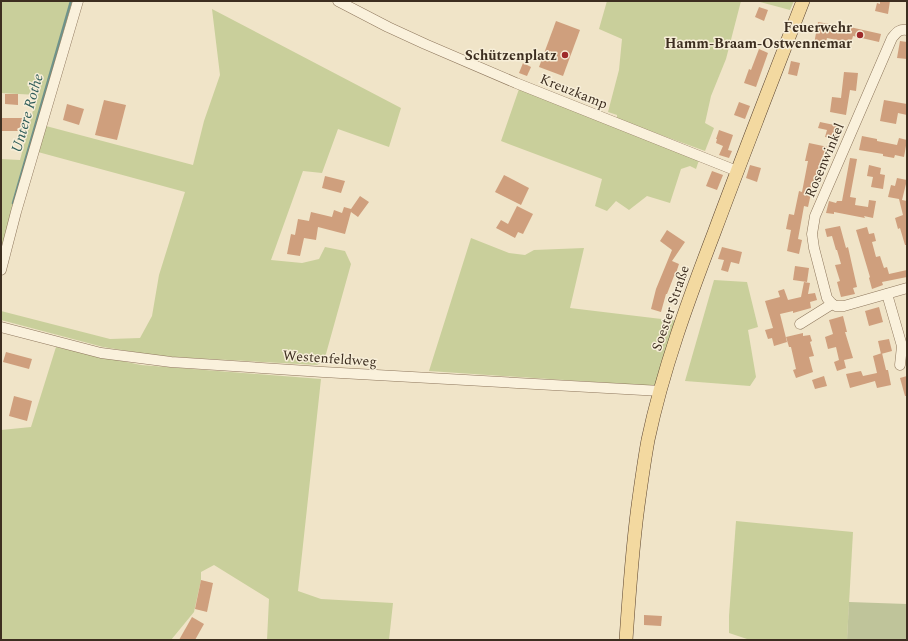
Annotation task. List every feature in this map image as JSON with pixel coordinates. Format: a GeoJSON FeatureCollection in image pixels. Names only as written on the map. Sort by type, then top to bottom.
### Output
{"type":"FeatureCollection","features":[{"type":"Feature","properties":{"kind":"main road","name":"Soester Straße"},"geometry":{"type":"LineString","coordinates":[[626,640],[629,582],[648,441],[670,358],[693,288],[803,1]]}},
{"type":"Feature","properties":{"kind":"street"},"geometry":{"type":"LineString","coordinates":[[1,270],[16,212],[78,1]]}},
{"type":"Feature","properties":{"kind":"street","name":"Kreuzkamp"},"geometry":{"type":"LineString","coordinates":[[338,1],[388,27],[516,83],[737,171]]}},
{"type":"Feature","properties":{"kind":"street","name":"Rosenwinkel"},"geometry":{"type":"LineString","coordinates":[[832,304],[827,298],[814,248],[812,234],[815,216],[892,38],[902,31]]}},
{"type":"Feature","properties":{"kind":"street"},"geometry":{"type":"LineString","coordinates":[[800,324],[832,304],[836,306],[844,306],[907,288]]}},
{"type":"Feature","properties":{"kind":"street"},"geometry":{"type":"LineString","coordinates":[[887,294],[902,346],[900,365]]}},
{"type":"Feature","properties":{"kind":"street","name":"Westenfeldweg"},"geometry":{"type":"LineString","coordinates":[[1,327],[100,353],[171,362],[661,391]]}},
{"type":"Feature","properties":{"kind":"green space"},"geometry":{"type":"Polygon","coordinates":[[[1,1],[74,1],[1,264],[1,159],[20,160],[37,95],[1,93],[1,1]]]}},
{"type":"Feature","properties":{"kind":"green space"},"geometry":{"type":"Polygon","coordinates":[[[607,1],[741,1],[726,59],[711,96],[705,123],[714,128],[705,151],[617,119],[617,115],[608,112],[619,70],[622,39],[599,29],[607,1]]]}},
{"type":"Feature","properties":{"kind":"green space"},"geometry":{"type":"Polygon","coordinates":[[[756,1],[794,1],[790,10],[756,1]]]}},
{"type":"Feature","properties":{"kind":"green space"},"geometry":{"type":"Polygon","coordinates":[[[212,9],[401,108],[389,147],[338,129],[322,173],[303,171],[271,260],[302,263],[319,259],[325,247],[345,251],[351,264],[324,361],[317,365],[153,355],[103,347],[1,320],[1,311],[110,339],[140,338],[152,316],[159,275],[185,192],[38,152],[46,126],[193,165],[204,121],[220,75],[212,9]]]}},
{"type":"Feature","properties":{"kind":"green space"},"geometry":{"type":"Polygon","coordinates":[[[519,89],[699,160],[696,169],[690,166],[681,169],[670,203],[647,196],[629,210],[616,201],[607,211],[595,206],[602,179],[501,141],[519,89]]]}},
{"type":"Feature","properties":{"kind":"green space"},"geometry":{"type":"Polygon","coordinates":[[[471,238],[509,253],[525,255],[534,250],[584,248],[570,308],[678,321],[655,386],[429,371],[471,238]]]}},
{"type":"Feature","properties":{"kind":"green space"},"geometry":{"type":"Polygon","coordinates":[[[714,280],[747,282],[758,327],[748,330],[756,377],[750,386],[685,381],[714,280]]]}},
{"type":"Feature","properties":{"kind":"green space"},"geometry":{"type":"Polygon","coordinates":[[[56,347],[141,365],[321,379],[298,591],[321,599],[393,603],[389,640],[267,640],[269,599],[214,565],[201,572],[201,580],[194,612],[171,640],[1,640],[1,430],[31,427],[56,347]]]}},
{"type":"Feature","properties":{"kind":"green space"},"geometry":{"type":"Polygon","coordinates":[[[736,521],[853,532],[847,640],[750,640],[729,633],[736,521]]]}},
{"type":"Feature","properties":{"kind":"green space"},"geometry":{"type":"Polygon","coordinates":[[[849,602],[907,604],[907,640],[847,640],[849,602]]]}},
{"type":"Feature","properties":{"kind":"building"},"geometry":{"type":"Polygon","coordinates":[[[880,1],[890,1],[888,14],[875,11],[877,3],[880,4],[880,1]]]}},
{"type":"Feature","properties":{"kind":"building"},"geometry":{"type":"Polygon","coordinates":[[[759,7],[768,10],[764,21],[755,17],[759,7]]]}},
{"type":"Feature","properties":{"kind":"building"},"geometry":{"type":"Polygon","coordinates":[[[556,21],[580,30],[563,76],[539,67],[556,21]]]}},
{"type":"Feature","properties":{"kind":"building"},"geometry":{"type":"Polygon","coordinates":[[[818,22],[841,25],[881,34],[879,42],[853,36],[851,43],[827,38],[825,46],[814,44],[818,22]]]}},
{"type":"Feature","properties":{"kind":"building"},"geometry":{"type":"Polygon","coordinates":[[[900,41],[907,42],[907,59],[897,58],[900,41]]]}},
{"type":"Feature","properties":{"kind":"building"},"geometry":{"type":"Polygon","coordinates":[[[759,49],[768,53],[756,87],[744,83],[759,49]]]}},
{"type":"Feature","properties":{"kind":"building"},"geometry":{"type":"Polygon","coordinates":[[[791,61],[800,63],[797,76],[788,74],[791,61]]]}},
{"type":"Feature","properties":{"kind":"building"},"geometry":{"type":"Polygon","coordinates":[[[523,63],[531,67],[527,76],[519,73],[523,63]]]}},
{"type":"Feature","properties":{"kind":"building"},"geometry":{"type":"Polygon","coordinates":[[[844,72],[858,73],[856,91],[850,90],[846,115],[830,112],[832,97],[841,98],[844,72]]]}},
{"type":"Feature","properties":{"kind":"building"},"geometry":{"type":"Polygon","coordinates":[[[5,94],[18,94],[18,105],[5,104],[5,94]]]}},
{"type":"Feature","properties":{"kind":"building"},"geometry":{"type":"Polygon","coordinates":[[[104,100],[126,105],[117,140],[95,135],[104,100]]]}},
{"type":"Feature","properties":{"kind":"building"},"geometry":{"type":"Polygon","coordinates":[[[884,100],[907,104],[907,115],[898,113],[896,124],[880,121],[884,100]]]}},
{"type":"Feature","properties":{"kind":"building"},"geometry":{"type":"Polygon","coordinates":[[[739,102],[750,106],[745,119],[734,115],[739,102]]]}},
{"type":"Feature","properties":{"kind":"building"},"geometry":{"type":"Polygon","coordinates":[[[67,104],[84,109],[79,125],[63,120],[67,104]]]}},
{"type":"Feature","properties":{"kind":"building"},"geometry":{"type":"Polygon","coordinates":[[[1,118],[23,118],[23,131],[1,131],[1,118]]]}},
{"type":"Feature","properties":{"kind":"building"},"geometry":{"type":"Polygon","coordinates":[[[820,122],[839,126],[836,139],[825,137],[827,130],[818,128],[820,122]]]}},
{"type":"Feature","properties":{"kind":"building"},"geometry":{"type":"Polygon","coordinates":[[[719,130],[733,135],[728,150],[732,151],[729,158],[719,155],[723,146],[716,143],[719,130]]]}},
{"type":"Feature","properties":{"kind":"building"},"geometry":{"type":"Polygon","coordinates":[[[862,136],[897,145],[899,138],[907,140],[904,157],[895,155],[894,158],[883,156],[883,154],[859,150],[862,136]]]}},
{"type":"Feature","properties":{"kind":"building"},"geometry":{"type":"Polygon","coordinates":[[[809,143],[828,147],[824,165],[820,164],[816,185],[813,184],[808,207],[804,206],[798,239],[802,240],[799,254],[787,251],[791,230],[786,229],[789,214],[794,215],[799,191],[802,192],[808,161],[805,161],[809,143]]]}},
{"type":"Feature","properties":{"kind":"building"},"geometry":{"type":"Polygon","coordinates":[[[850,158],[857,159],[850,197],[856,198],[855,205],[868,207],[869,200],[876,201],[873,218],[864,216],[865,218],[834,212],[834,214],[826,213],[829,201],[836,203],[837,201],[842,201],[850,158]]]}},
{"type":"Feature","properties":{"kind":"building"},"geometry":{"type":"Polygon","coordinates":[[[750,165],[761,168],[757,182],[746,178],[750,165]]]}},
{"type":"Feature","properties":{"kind":"building"},"geometry":{"type":"Polygon","coordinates":[[[869,165],[881,168],[880,174],[885,175],[883,189],[871,187],[873,177],[867,176],[869,165]]]}},
{"type":"Feature","properties":{"kind":"building"},"geometry":{"type":"Polygon","coordinates":[[[712,171],[723,175],[717,190],[706,186],[712,171]]]}},
{"type":"Feature","properties":{"kind":"building"},"geometry":{"type":"Polygon","coordinates":[[[504,175],[529,188],[521,205],[495,192],[504,175]]]}},
{"type":"Feature","properties":{"kind":"building"},"geometry":{"type":"Polygon","coordinates":[[[325,176],[345,181],[341,193],[322,188],[325,176]]]}},
{"type":"Feature","properties":{"kind":"building"},"geometry":{"type":"Polygon","coordinates":[[[897,178],[907,180],[902,200],[907,201],[907,245],[905,245],[900,228],[898,229],[895,218],[903,215],[899,199],[888,197],[891,185],[895,186],[897,178]]]}},
{"type":"Feature","properties":{"kind":"building"},"geometry":{"type":"Polygon","coordinates":[[[360,196],[369,202],[358,217],[351,212],[345,234],[318,227],[316,240],[304,238],[300,256],[287,254],[291,234],[295,235],[298,219],[309,221],[311,212],[332,217],[334,210],[342,213],[344,207],[351,209],[360,196]]]}},
{"type":"Feature","properties":{"kind":"building"},"geometry":{"type":"Polygon","coordinates":[[[517,206],[533,214],[523,234],[518,232],[515,238],[496,228],[501,220],[508,224],[517,206]]]}},
{"type":"Feature","properties":{"kind":"building"},"geometry":{"type":"Polygon","coordinates":[[[840,226],[846,248],[848,247],[857,287],[853,288],[855,294],[841,297],[837,282],[840,281],[835,265],[841,264],[832,236],[827,237],[825,229],[840,226]]]}},
{"type":"Feature","properties":{"kind":"building"},"geometry":{"type":"Polygon","coordinates":[[[867,227],[869,234],[874,233],[876,241],[872,242],[876,257],[880,256],[884,268],[887,267],[889,274],[907,270],[907,277],[882,282],[883,285],[872,289],[870,277],[856,230],[867,227]]]}},
{"type":"Feature","properties":{"kind":"building"},"geometry":{"type":"Polygon","coordinates":[[[667,230],[685,242],[672,261],[679,264],[666,294],[661,312],[651,309],[656,289],[672,250],[660,241],[667,230]]]}},
{"type":"Feature","properties":{"kind":"building"},"geometry":{"type":"Polygon","coordinates":[[[722,247],[742,252],[739,264],[731,262],[728,272],[721,270],[724,260],[718,259],[722,247]]]}},
{"type":"Feature","properties":{"kind":"building"},"geometry":{"type":"Polygon","coordinates":[[[795,266],[809,268],[807,282],[793,280],[795,266]]]}},
{"type":"Feature","properties":{"kind":"building"},"geometry":{"type":"Polygon","coordinates":[[[804,282],[810,283],[808,294],[815,293],[817,300],[810,302],[811,308],[793,313],[793,311],[780,314],[787,342],[774,346],[772,338],[768,339],[765,330],[773,328],[765,301],[780,297],[778,291],[784,289],[788,300],[801,297],[804,282]]]}},
{"type":"Feature","properties":{"kind":"building"},"geometry":{"type":"Polygon","coordinates":[[[879,307],[883,322],[869,326],[865,311],[879,307]]]}},
{"type":"Feature","properties":{"kind":"building"},"geometry":{"type":"Polygon","coordinates":[[[843,316],[847,332],[845,332],[853,358],[844,360],[846,368],[837,371],[834,362],[839,360],[836,347],[828,349],[825,337],[833,334],[829,320],[843,316]]]}},
{"type":"Feature","properties":{"kind":"building"},"geometry":{"type":"Polygon","coordinates":[[[803,333],[803,336],[810,335],[812,341],[810,342],[814,356],[809,357],[813,372],[796,378],[793,370],[796,369],[791,347],[789,347],[786,337],[803,333]]]}},
{"type":"Feature","properties":{"kind":"building"},"geometry":{"type":"Polygon","coordinates":[[[889,339],[892,351],[881,354],[878,341],[889,339]]]}},
{"type":"Feature","properties":{"kind":"building"},"geometry":{"type":"Polygon","coordinates":[[[6,352],[32,359],[29,369],[3,362],[6,352]]]}},
{"type":"Feature","properties":{"kind":"building"},"geometry":{"type":"Polygon","coordinates":[[[882,353],[891,385],[877,388],[875,381],[850,388],[846,374],[861,371],[863,376],[877,373],[873,356],[882,353]]]}},
{"type":"Feature","properties":{"kind":"building"},"geometry":{"type":"Polygon","coordinates":[[[824,376],[827,386],[815,389],[812,380],[824,376]]]}},
{"type":"Feature","properties":{"kind":"building"},"geometry":{"type":"Polygon","coordinates":[[[907,376],[907,396],[905,396],[900,378],[907,376]]]}},
{"type":"Feature","properties":{"kind":"building"},"geometry":{"type":"Polygon","coordinates":[[[14,396],[32,401],[27,421],[9,416],[14,396]]]}},
{"type":"Feature","properties":{"kind":"building"},"geometry":{"type":"Polygon","coordinates":[[[201,580],[213,583],[207,612],[195,609],[201,580]]]}},
{"type":"Feature","properties":{"kind":"building"},"geometry":{"type":"Polygon","coordinates":[[[644,615],[662,616],[661,626],[644,625],[644,615]]]}},
{"type":"Feature","properties":{"kind":"building"},"geometry":{"type":"Polygon","coordinates":[[[192,617],[204,624],[195,640],[179,640],[192,617]]]}},
{"type":"Feature","properties":{"kind":"waterway","name":"Untere Rothe"},"geometry":{"type":"LineString","coordinates":[[13,203],[71,1]]}},
{"type":"Feature","properties":{"kind":"place","name":"Feuerwehr Hamm-Braam-Ostwennemar"},"geometry":{"type":"Point","coordinates":[860,35]}},
{"type":"Feature","properties":{"kind":"place","name":"Schützenplatz"},"geometry":{"type":"Point","coordinates":[565,55]}}]}
